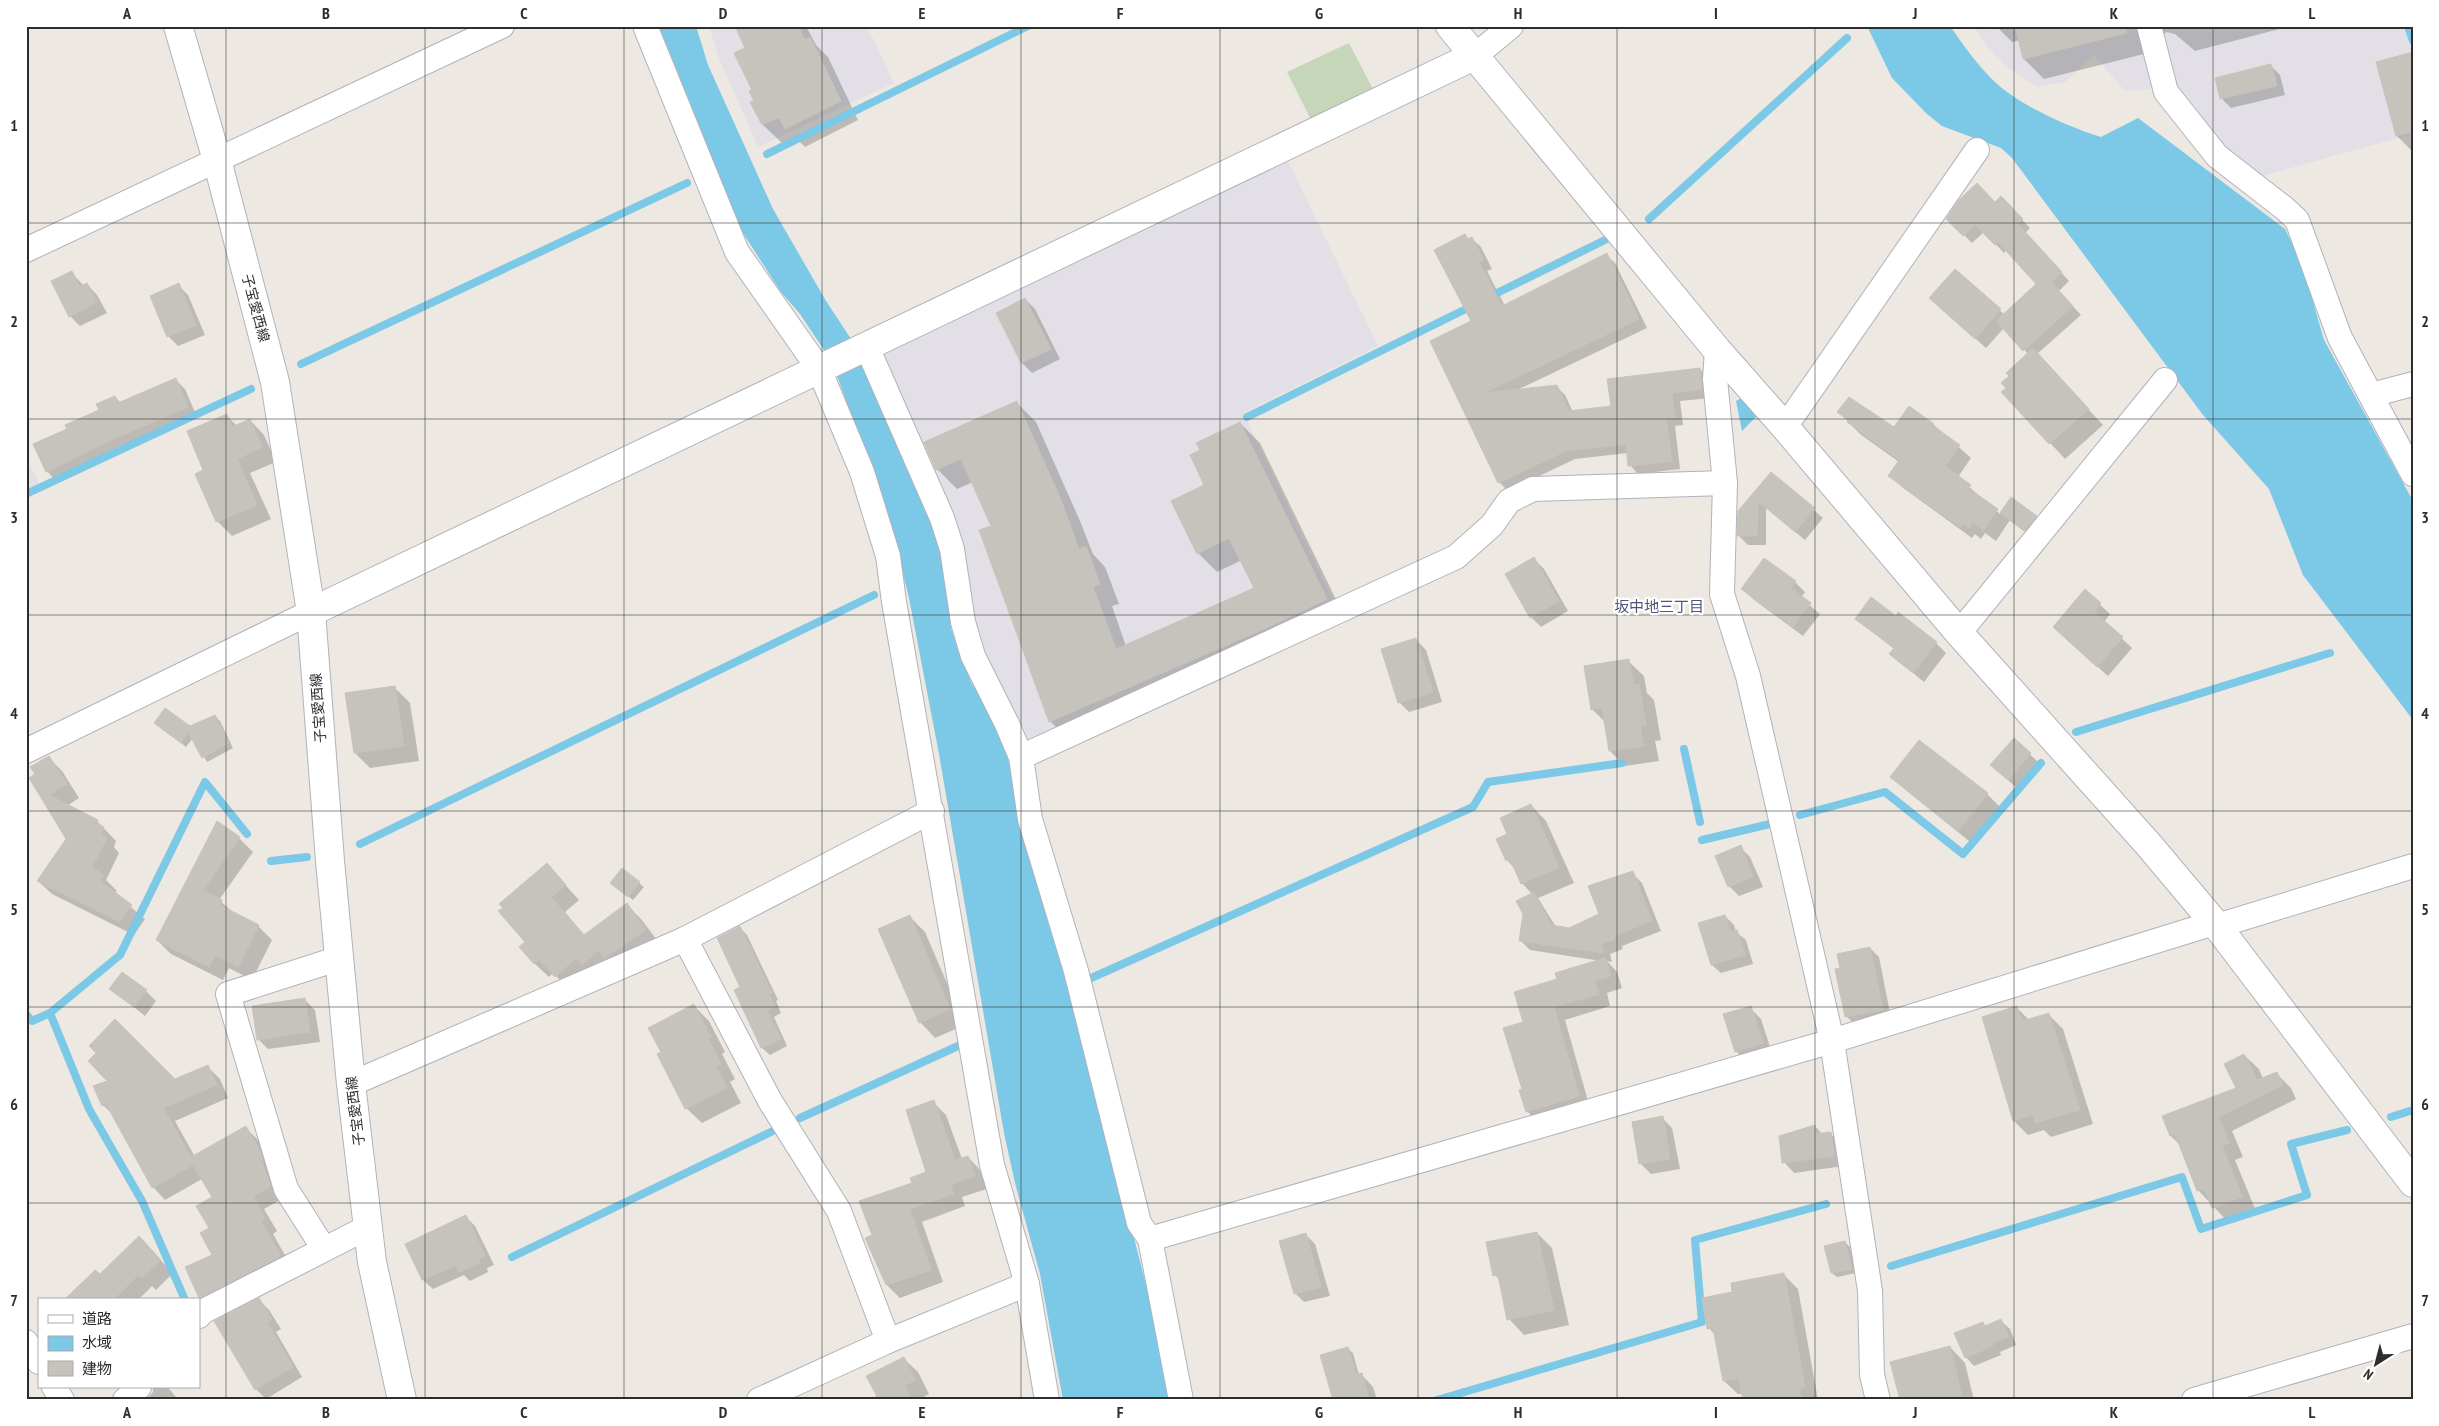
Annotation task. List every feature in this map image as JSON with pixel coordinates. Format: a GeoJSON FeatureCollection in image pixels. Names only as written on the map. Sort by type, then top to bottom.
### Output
{"type":"FeatureCollection","features":[{"type":"Feature","properties":{"kind":"street","name":"子宝愛西線"},"geometry":{"type":"LineString","coordinates":[[178,26],[217,160],[275,382],[311,612],[330,861],[351,1084],[372,1262],[402,1400]]}},
{"type":"Feature","properties":{"kind":"street"},"geometry":{"type":"LineString","coordinates":[[26,250],[502,26]]}},
{"type":"Feature","properties":{"kind":"street"},"geometry":{"type":"LineString","coordinates":[[645,26],[737,252],[823,367],[862,472],[888,556],[894,602],[992,1165],[1027,1284],[1047,1400]]}},
{"type":"Feature","properties":{"kind":"street"},"geometry":{"type":"LineString","coordinates":[[1450,26],[1717,350],[1785,427],[1959,633],[2148,844],[2216,925],[2413,1183]]}},
{"type":"Feature","properties":{"kind":"street"},"geometry":{"type":"LineString","coordinates":[[26,751],[311,612],[1476,56],[1511,26]]}},
{"type":"Feature","properties":{"kind":"street"},"geometry":{"type":"LineString","coordinates":[[2149,26],[2166,92],[2217,156],[2297,220],[2340,338],[2413,474]]}},
{"type":"Feature","properties":{"kind":"street"},"geometry":{"type":"LineString","coordinates":[[1785,427],[1977,150]]}},
{"type":"Feature","properties":{"kind":"street"},"geometry":{"type":"LineString","coordinates":[[867,347],[942,518],[952,549],[963,622],[973,656],[1021,757],[1030,819],[1076,971],[1139,1223],[1150,1239],[1181,1400]]}},
{"type":"Feature","properties":{"kind":"street"},"geometry":{"type":"LineString","coordinates":[[1717,350],[1715,379],[1725,483],[1722,594],[1748,676],[1832,1041],[1870,1291],[1872,1375],[1878,1400]]}},
{"type":"Feature","properties":{"kind":"street"},"geometry":{"type":"LineString","coordinates":[[1959,633],[2165,380]]}},
{"type":"Feature","properties":{"kind":"street"},"geometry":{"type":"LineString","coordinates":[[2371,395],[2413,384]]}},
{"type":"Feature","properties":{"kind":"street"},"geometry":{"type":"LineString","coordinates":[[1021,757],[1456,557],[1492,525],[1509,501],[1533,489],[1725,483]]}},
{"type":"Feature","properties":{"kind":"street"},"geometry":{"type":"LineString","coordinates":[[351,1084],[685,939],[932,812]]}},
{"type":"Feature","properties":{"kind":"street"},"geometry":{"type":"LineString","coordinates":[[1150,1239],[1832,1041],[2413,866]]}},
{"type":"Feature","properties":{"kind":"street"},"geometry":{"type":"LineString","coordinates":[[685,939],[770,1101],[839,1211],[888,1341]]}},
{"type":"Feature","properties":{"kind":"street"},"geometry":{"type":"LineString","coordinates":[[324,1249],[286,1189],[228,994],[340,958]]}},
{"type":"Feature","properties":{"kind":"street"},"geometry":{"type":"LineString","coordinates":[[200,1315],[368,1227]]}},
{"type":"Feature","properties":{"kind":"street"},"geometry":{"type":"LineString","coordinates":[[759,1400],[888,1341],[1027,1284]]}},
{"type":"Feature","properties":{"kind":"street"},"geometry":{"type":"LineString","coordinates":[[2194,1400],[2413,1336]]}},
{"type":"Feature","properties":{"kind":"street"},"geometry":{"type":"LineString","coordinates":[[26,1342],[38,1360]]}},
{"type":"Feature","properties":{"kind":"street"},"geometry":{"type":"LineString","coordinates":[[55,1388],[62,1400]]}},
{"type":"Feature","properties":{"kind":"street"},"geometry":{"type":"LineString","coordinates":[[125,1400],[138,1388]]}},
{"type":"Feature","properties":{"kind":"shaded area"},"geometry":{"type":"Polygon","coordinates":[[[709,26],[867,26],[894,83],[758,147],[719,58],[709,26]]]}},
{"type":"Feature","properties":{"kind":"shaded area"},"geometry":{"type":"Polygon","coordinates":[[[1973,26],[2139,26],[2153,85],[2147,90],[2125,91],[2094,55],[2066,82],[2037,87],[2007,67],[1988,48],[1973,26]]]}},
{"type":"Feature","properties":{"kind":"shaded area"},"geometry":{"type":"Polygon","coordinates":[[[2161,26],[2404,26],[2413,54],[2413,134],[2262,176],[2230,153],[2178,87],[2161,26]]]}},
{"type":"Feature","properties":{"kind":"shaded area"},"geometry":{"type":"Polygon","coordinates":[[[1287,159],[1378,346],[1243,413],[1334,602],[1023,749],[980,655],[878,356],[1287,159]]]}},
{"type":"Feature","properties":{"kind":"shaded area"},"geometry":{"type":"Polygon","coordinates":[[[26,457],[41,487],[26,494],[26,457]]]}},
{"type":"Feature","properties":{"kind":"green space"},"geometry":{"type":"Polygon","coordinates":[[[1349,43],[1376,95],[1313,124],[1287,72],[1349,43]]]}},
{"type":"Feature","properties":{"kind":"water"},"geometry":{"type":"Polygon","coordinates":[[[659,26],[696,26],[708,65],[773,209],[826,301],[853,342],[939,541],[947,568],[951,628],[960,656],[972,684],[1005,736],[1162,1347],[1172,1400],[1063,1400],[1040,1274],[1015,1183],[1004,1133],[939,754],[909,598],[898,554],[872,471],[832,362],[800,314],[781,292],[741,230],[659,26]]]}},
{"type":"Feature","properties":{"kind":"water"},"geometry":{"type":"Polygon","coordinates":[[[1867,26],[1950,26],[1989,76],[2018,100],[2060,122],[2101,137],[2138,118],[2285,229],[2302,264],[2324,340],[2413,501],[2413,720],[2303,575],[2269,489],[2203,415],[2012,158],[2001,148],[1942,126],[1927,114],[1892,78],[1867,26]]]}},
{"type":"Feature","properties":{"kind":"water"},"geometry":{"type":"Polygon","coordinates":[[[1743,397],[1757,416],[1742,431],[1736,401],[1743,397]]]}},
{"type":"Feature","properties":{"kind":"building"},"geometry":{"type":"Polygon","coordinates":[[[735,26],[798,26],[805,40],[810,37],[841,101],[785,129],[779,117],[762,125],[750,102],[754,101],[749,91],[752,90],[734,53],[745,48],[735,26]]]}},
{"type":"Feature","properties":{"kind":"building"},"geometry":{"type":"Polygon","coordinates":[[[2015,26],[2126,26],[2126,33],[2023,59],[2015,26]]]}},
{"type":"Feature","properties":{"kind":"building"},"geometry":{"type":"Polygon","coordinates":[[[2413,52],[2413,132],[2396,136],[2376,62],[2413,52]]]}},
{"type":"Feature","properties":{"kind":"building"},"geometry":{"type":"Polygon","coordinates":[[[2271,64],[2277,86],[2220,99],[2215,78],[2271,64]]]}},
{"type":"Feature","properties":{"kind":"building"},"geometry":{"type":"Polygon","coordinates":[[[1977,183],[1995,202],[2001,196],[2023,219],[2018,224],[2062,272],[2051,282],[2073,306],[2023,351],[1996,321],[2036,284],[1998,242],[1995,245],[1975,225],[1963,236],[1946,219],[1959,200],[1977,183]]]}},
{"type":"Feature","properties":{"kind":"building"},"geometry":{"type":"Polygon","coordinates":[[[1465,234],[1468,239],[1472,237],[1484,260],[1479,262],[1502,306],[1607,253],[1639,319],[1484,393],[1557,385],[1569,411],[1611,406],[1607,379],[1700,368],[1702,389],[1672,393],[1675,417],[1666,418],[1672,461],[1628,466],[1626,444],[1566,451],[1498,483],[1430,341],[1471,321],[1434,250],[1465,234]]]}},
{"type":"Feature","properties":{"kind":"building"},"geometry":{"type":"Polygon","coordinates":[[[1955,269],[2001,309],[1975,339],[1929,298],[1955,269]]]}},
{"type":"Feature","properties":{"kind":"building"},"geometry":{"type":"Polygon","coordinates":[[[72,271],[80,287],[87,283],[97,302],[69,317],[51,281],[72,271]]]}},
{"type":"Feature","properties":{"kind":"building"},"geometry":{"type":"Polygon","coordinates":[[[179,283],[196,325],[167,337],[150,296],[179,283]]]}},
{"type":"Feature","properties":{"kind":"building"},"geometry":{"type":"Polygon","coordinates":[[[1025,298],[1051,349],[1021,363],[996,313],[1025,298]]]}},
{"type":"Feature","properties":{"kind":"building"},"geometry":{"type":"Polygon","coordinates":[[[2033,348],[2089,409],[2049,444],[2001,392],[2006,388],[2001,383],[2009,376],[2006,373],[2033,348]]]}},
{"type":"Feature","properties":{"kind":"building"},"geometry":{"type":"Polygon","coordinates":[[[176,378],[188,407],[107,442],[46,472],[33,444],[67,429],[65,425],[99,410],[96,404],[115,396],[118,403],[176,378]]]}},
{"type":"Feature","properties":{"kind":"building"},"geometry":{"type":"Polygon","coordinates":[[[1849,397],[1894,427],[1909,406],[1960,445],[1945,466],[1971,485],[1968,488],[1998,509],[1983,530],[1973,522],[1969,528],[1963,523],[1960,527],[1888,476],[1899,460],[1847,422],[1848,420],[1837,412],[1849,397]]]}},
{"type":"Feature","properties":{"kind":"building"},"geometry":{"type":"Polygon","coordinates":[[[1017,401],[1061,500],[1079,549],[1086,546],[1100,584],[1093,587],[1116,649],[1254,588],[1229,538],[1197,554],[1171,501],[1204,485],[1190,455],[1200,450],[1196,443],[1240,422],[1327,599],[1264,629],[1049,722],[979,530],[991,526],[961,459],[936,470],[924,442],[1017,401]]]}},
{"type":"Feature","properties":{"kind":"building"},"geometry":{"type":"Polygon","coordinates":[[[227,414],[232,427],[250,419],[262,447],[237,459],[257,505],[216,522],[195,474],[203,470],[187,431],[227,414]]]}},
{"type":"Feature","properties":{"kind":"building"},"geometry":{"type":"Polygon","coordinates":[[[1771,472],[1815,508],[1795,532],[1758,501],[1757,536],[1737,536],[1738,511],[1771,472]]]}},
{"type":"Feature","properties":{"kind":"building"},"geometry":{"type":"Polygon","coordinates":[[[2011,497],[2037,516],[2024,531],[2000,513],[2011,497]]]}},
{"type":"Feature","properties":{"kind":"building"},"geometry":{"type":"Polygon","coordinates":[[[1534,557],[1559,601],[1530,618],[1505,574],[1534,557]]]}},
{"type":"Feature","properties":{"kind":"building"},"geometry":{"type":"Polygon","coordinates":[[[1764,558],[1796,581],[1791,588],[1811,603],[1793,627],[1741,589],[1764,558]]]}},
{"type":"Feature","properties":{"kind":"building"},"geometry":{"type":"Polygon","coordinates":[[[2085,589],[2101,603],[2094,612],[2123,637],[2097,667],[2053,627],[2085,589]]]}},
{"type":"Feature","properties":{"kind":"building"},"geometry":{"type":"Polygon","coordinates":[[[1871,597],[1896,616],[1898,612],[1937,642],[1913,673],[1889,654],[1894,648],[1855,619],[1871,597]]]}},
{"type":"Feature","properties":{"kind":"building"},"geometry":{"type":"Polygon","coordinates":[[[1416,638],[1433,692],[1398,703],[1381,649],[1416,638]]]}},
{"type":"Feature","properties":{"kind":"building"},"geometry":{"type":"Polygon","coordinates":[[[1629,659],[1634,685],[1639,684],[1646,725],[1640,726],[1644,746],[1609,751],[1602,708],[1591,710],[1584,666],[1629,659]]]}},
{"type":"Feature","properties":{"kind":"building"},"geometry":{"type":"Polygon","coordinates":[[[395,686],[404,746],[354,753],[345,693],[395,686]]]}},
{"type":"Feature","properties":{"kind":"building"},"geometry":{"type":"Polygon","coordinates":[[[165,708],[190,726],[215,715],[229,743],[202,758],[188,732],[181,743],[154,723],[165,708]]]}},
{"type":"Feature","properties":{"kind":"building"},"geometry":{"type":"Polygon","coordinates":[[[2014,738],[2031,753],[2008,780],[1990,765],[2014,738]]]}},
{"type":"Feature","properties":{"kind":"building"},"geometry":{"type":"Polygon","coordinates":[[[1919,740],[1988,793],[1958,831],[1890,777],[1919,740]]]}},
{"type":"Feature","properties":{"kind":"building"},"geometry":{"type":"Polygon","coordinates":[[[49,756],[67,784],[49,795],[98,820],[96,823],[104,827],[100,835],[107,838],[92,867],[104,876],[100,881],[132,905],[120,922],[37,881],[66,839],[29,778],[35,774],[30,767],[49,756]]]}},
{"type":"Feature","properties":{"kind":"building"},"geometry":{"type":"Polygon","coordinates":[[[1531,804],[1559,867],[1521,884],[1510,859],[1506,861],[1496,839],[1507,834],[1500,818],[1531,804]]]}},
{"type":"Feature","properties":{"kind":"building"},"geometry":{"type":"Polygon","coordinates":[[[217,821],[240,837],[203,890],[222,900],[220,905],[259,925],[238,967],[215,955],[209,967],[156,940],[217,821]]]}},
{"type":"Feature","properties":{"kind":"building"},"geometry":{"type":"Polygon","coordinates":[[[1741,845],[1753,877],[1728,887],[1715,856],[1741,845]]]}},
{"type":"Feature","properties":{"kind":"building"},"geometry":{"type":"Polygon","coordinates":[[[547,863],[566,885],[551,897],[584,935],[627,903],[646,930],[604,958],[599,950],[582,965],[576,958],[555,977],[539,959],[534,964],[519,947],[525,942],[498,911],[503,908],[499,904],[547,863]]]}},
{"type":"Feature","properties":{"kind":"building"},"geometry":{"type":"Polygon","coordinates":[[[622,868],[640,882],[628,897],[610,883],[622,868]]]}},
{"type":"Feature","properties":{"kind":"building"},"geometry":{"type":"Polygon","coordinates":[[[1633,871],[1652,921],[1614,936],[1615,939],[1601,944],[1604,953],[1519,941],[1523,914],[1516,901],[1534,892],[1551,925],[1569,928],[1599,914],[1588,886],[1633,871]]]}},
{"type":"Feature","properties":{"kind":"building"},"geometry":{"type":"Polygon","coordinates":[[[910,915],[950,1009],[919,1023],[878,929],[910,915]]]}},
{"type":"Feature","properties":{"kind":"building"},"geometry":{"type":"Polygon","coordinates":[[[1725,915],[1731,932],[1737,930],[1745,955],[1711,965],[1698,923],[1725,915]]]}},
{"type":"Feature","properties":{"kind":"building"},"geometry":{"type":"Polygon","coordinates":[[[740,926],[772,993],[769,994],[775,1006],[767,1010],[781,1039],[761,1048],[734,990],[740,987],[717,938],[740,926]]]}},
{"type":"Feature","properties":{"kind":"building"},"geometry":{"type":"Polygon","coordinates":[[[1870,947],[1883,1010],[1845,1017],[1835,969],[1840,968],[1837,954],[1870,947]]]}},
{"type":"Feature","properties":{"kind":"building"},"geometry":{"type":"Polygon","coordinates":[[[1605,958],[1611,976],[1595,981],[1599,994],[1554,1007],[1579,1096],[1526,1112],[1519,1090],[1522,1089],[1503,1028],[1523,1022],[1514,992],[1557,979],[1555,973],[1605,958]]]}},
{"type":"Feature","properties":{"kind":"building"},"geometry":{"type":"Polygon","coordinates":[[[122,972],[147,990],[134,1007],[109,989],[122,972]]]}},
{"type":"Feature","properties":{"kind":"building"},"geometry":{"type":"Polygon","coordinates":[[[305,998],[310,1032],[257,1040],[252,1006],[305,998]]]}},
{"type":"Feature","properties":{"kind":"building"},"geometry":{"type":"Polygon","coordinates":[[[694,1004],[711,1037],[708,1038],[721,1064],[716,1066],[727,1088],[685,1109],[657,1054],[661,1052],[648,1028],[694,1004]]]}},
{"type":"Feature","properties":{"kind":"building"},"geometry":{"type":"Polygon","coordinates":[[[1751,1006],[1763,1043],[1735,1052],[1723,1014],[1751,1006]]]}},
{"type":"Feature","properties":{"kind":"building"},"geometry":{"type":"Polygon","coordinates":[[[2017,1006],[2022,1021],[2049,1013],[2080,1110],[2035,1123],[2033,1115],[2013,1121],[1982,1017],[2017,1006]]]}},
{"type":"Feature","properties":{"kind":"building"},"geometry":{"type":"Polygon","coordinates":[[[115,1019],[175,1079],[208,1065],[217,1085],[163,1108],[191,1157],[246,1126],[261,1154],[263,1160],[261,1161],[271,1186],[253,1196],[265,1218],[261,1221],[281,1256],[199,1298],[185,1267],[212,1255],[200,1233],[209,1228],[196,1206],[212,1197],[193,1165],[152,1188],[106,1104],[102,1106],[93,1086],[107,1081],[88,1061],[96,1053],[89,1046],[115,1019]]]}},
{"type":"Feature","properties":{"kind":"building"},"geometry":{"type":"Polygon","coordinates":[[[2244,1054],[2257,1080],[2277,1072],[2283,1085],[2219,1117],[2229,1143],[2222,1145],[2242,1197],[2212,1208],[2204,1189],[2197,1191],[2175,1134],[2170,1136],[2162,1116],[2236,1088],[2224,1064],[2244,1054]]]}},
{"type":"Feature","properties":{"kind":"building"},"geometry":{"type":"Polygon","coordinates":[[[934,1100],[955,1160],[968,1156],[975,1176],[950,1185],[954,1194],[910,1209],[931,1270],[886,1285],[865,1238],[872,1235],[859,1201],[912,1183],[910,1178],[926,1172],[906,1110],[934,1100]]]}},
{"type":"Feature","properties":{"kind":"building"},"geometry":{"type":"Polygon","coordinates":[[[1663,1116],[1670,1159],[1639,1164],[1632,1122],[1663,1116]]]}},
{"type":"Feature","properties":{"kind":"building"},"geometry":{"type":"Polygon","coordinates":[[[1815,1125],[1816,1134],[1831,1132],[1834,1156],[1782,1163],[1779,1136],[1815,1125]]]}},
{"type":"Feature","properties":{"kind":"building"},"geometry":{"type":"Polygon","coordinates":[[[466,1215],[485,1255],[478,1259],[480,1263],[459,1272],[456,1265],[422,1280],[405,1244],[466,1215]]]}},
{"type":"Feature","properties":{"kind":"building"},"geometry":{"type":"Polygon","coordinates":[[[1537,1232],[1554,1310],[1507,1320],[1498,1275],[1493,1276],[1486,1242],[1537,1232]]]}},
{"type":"Feature","properties":{"kind":"building"},"geometry":{"type":"Polygon","coordinates":[[[1306,1233],[1321,1287],[1294,1294],[1279,1241],[1306,1233]]]}},
{"type":"Feature","properties":{"kind":"building"},"geometry":{"type":"Polygon","coordinates":[[[139,1236],[161,1260],[142,1278],[139,1274],[115,1298],[66,1298],[95,1270],[100,1274],[139,1236]]]}},
{"type":"Feature","properties":{"kind":"building"},"geometry":{"type":"Polygon","coordinates":[[[1845,1241],[1852,1269],[1831,1273],[1824,1246],[1845,1241]]]}},
{"type":"Feature","properties":{"kind":"building"},"geometry":{"type":"Polygon","coordinates":[[[1784,1273],[1805,1387],[1799,1390],[1803,1400],[1743,1400],[1738,1378],[1723,1381],[1713,1328],[1707,1329],[1702,1298],[1732,1292],[1731,1283],[1784,1273]]]}},
{"type":"Feature","properties":{"kind":"building"},"geometry":{"type":"Polygon","coordinates":[[[259,1298],[272,1319],[267,1322],[293,1367],[255,1390],[214,1321],[259,1298]]]}},
{"type":"Feature","properties":{"kind":"building"},"geometry":{"type":"Polygon","coordinates":[[[2001,1319],[2009,1337],[1992,1343],[1993,1346],[1965,1358],[1954,1333],[1983,1322],[1985,1326],[2001,1319]]]}},
{"type":"Feature","properties":{"kind":"building"},"geometry":{"type":"Polygon","coordinates":[[[1950,1346],[1962,1397],[1951,1400],[1900,1400],[1890,1362],[1950,1346]]]}},
{"type":"Feature","properties":{"kind":"building"},"geometry":{"type":"Polygon","coordinates":[[[1348,1347],[1356,1374],[1362,1373],[1369,1400],[1333,1400],[1320,1355],[1348,1347]]]}},
{"type":"Feature","properties":{"kind":"building"},"geometry":{"type":"Polygon","coordinates":[[[904,1357],[916,1380],[905,1385],[912,1400],[879,1400],[866,1376],[904,1357]]]}},
{"type":"Feature","properties":{"kind":"waterway"},"geometry":{"type":"LineString","coordinates":[[767,154],[1028,26]]}},
{"type":"Feature","properties":{"kind":"waterway"},"geometry":{"type":"LineString","coordinates":[[2408,26],[2413,41]]}},
{"type":"Feature","properties":{"kind":"waterway"},"geometry":{"type":"LineString","coordinates":[[1649,219],[1847,38]]}},
{"type":"Feature","properties":{"kind":"waterway"},"geometry":{"type":"LineString","coordinates":[[301,364],[687,183]]}},
{"type":"Feature","properties":{"kind":"waterway"},"geometry":{"type":"LineString","coordinates":[[1487,298],[1605,240]]}},
{"type":"Feature","properties":{"kind":"waterway"},"geometry":{"type":"LineString","coordinates":[[1247,417],[1474,305]]}},
{"type":"Feature","properties":{"kind":"waterway"},"geometry":{"type":"LineString","coordinates":[[26,494],[251,389]]}},
{"type":"Feature","properties":{"kind":"waterway"},"geometry":{"type":"LineString","coordinates":[[360,844],[874,595]]}},
{"type":"Feature","properties":{"kind":"waterway"},"geometry":{"type":"LineString","coordinates":[[2076,732],[2330,653]]}},
{"type":"Feature","properties":{"kind":"waterway"},"geometry":{"type":"LineString","coordinates":[[1684,749],[1700,822]]}},
{"type":"Feature","properties":{"kind":"waterway"},"geometry":{"type":"LineString","coordinates":[[1089,979],[1473,807],[1488,782],[1622,763]]}},
{"type":"Feature","properties":{"kind":"waterway"},"geometry":{"type":"LineString","coordinates":[[1800,815],[1885,792],[1963,854],[2041,763]]}},
{"type":"Feature","properties":{"kind":"waterway"},"geometry":{"type":"LineString","coordinates":[[26,1014],[32,1021],[50,1013],[120,955],[205,782],[247,834]]}},
{"type":"Feature","properties":{"kind":"waterway"},"geometry":{"type":"LineString","coordinates":[[1702,840],[1770,824]]}},
{"type":"Feature","properties":{"kind":"waterway"},"geometry":{"type":"LineString","coordinates":[[271,861],[307,857]]}},
{"type":"Feature","properties":{"kind":"waterway"},"geometry":{"type":"LineString","coordinates":[[50,1013],[89,1109],[142,1201],[184,1298]]}},
{"type":"Feature","properties":{"kind":"waterway"},"geometry":{"type":"LineString","coordinates":[[800,1118],[958,1046]]}},
{"type":"Feature","properties":{"kind":"waterway"},"geometry":{"type":"LineString","coordinates":[[2391,1117],[2413,1110]]}},
{"type":"Feature","properties":{"kind":"waterway"},"geometry":{"type":"LineString","coordinates":[[512,1257],[777,1129]]}},
{"type":"Feature","properties":{"kind":"waterway"},"geometry":{"type":"LineString","coordinates":[[1891,1266],[2182,1177],[2201,1229],[2307,1195],[2291,1144],[2347,1130]]}},
{"type":"Feature","properties":{"kind":"waterway"},"geometry":{"type":"LineString","coordinates":[[1437,1400],[1702,1322],[1695,1240],[1826,1204]]}},
{"type":"Feature","properties":{"kind":"district","name":"坂中地三丁目"},"geometry":{"type":"Point","coordinates":[1659,606]}}]}
